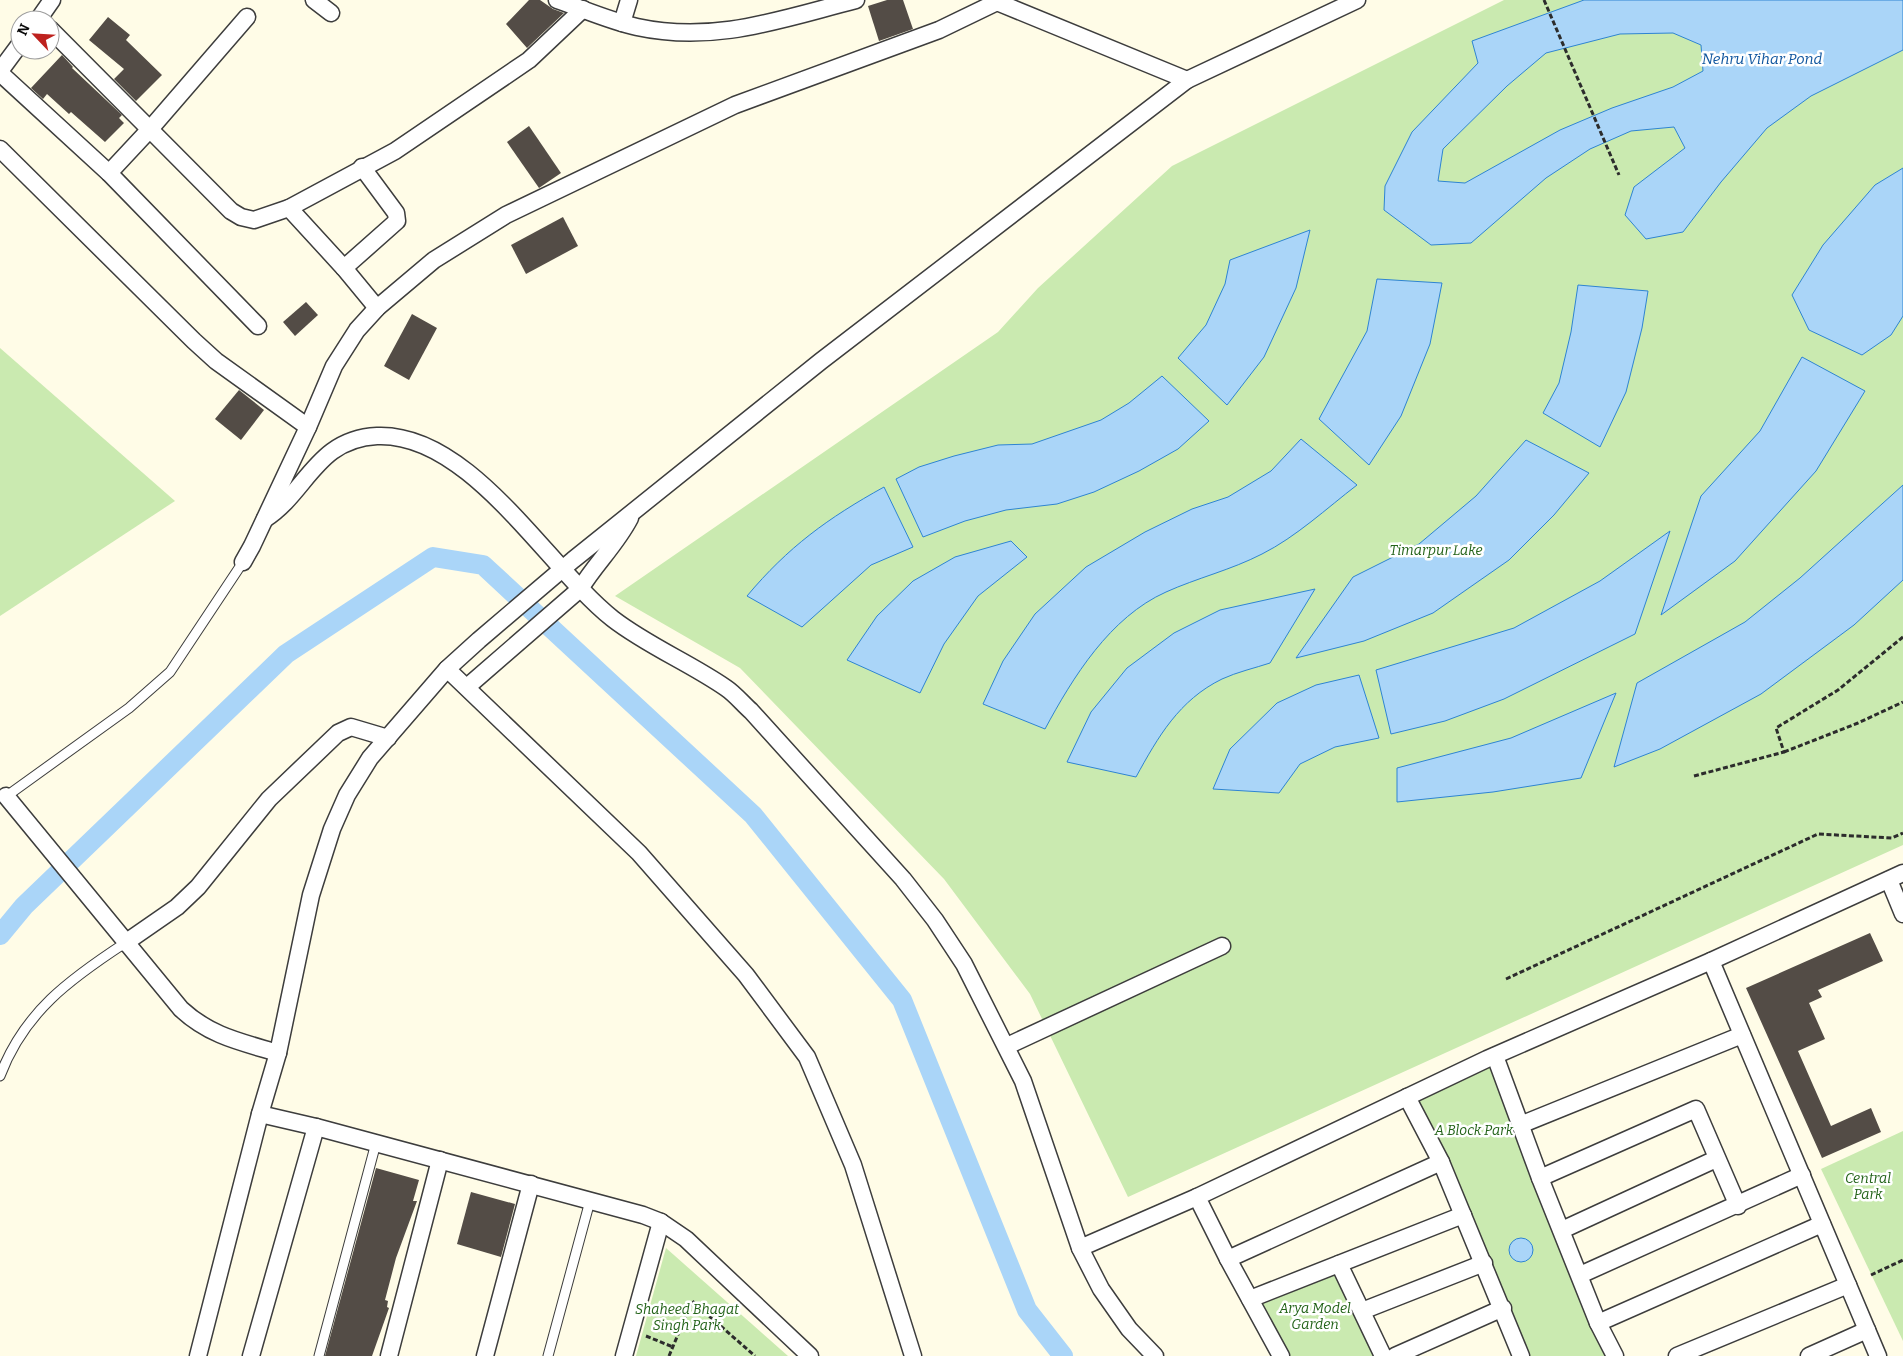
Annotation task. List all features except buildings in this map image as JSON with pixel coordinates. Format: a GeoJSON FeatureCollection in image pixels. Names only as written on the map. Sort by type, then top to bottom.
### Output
{"type":"FeatureCollection","features":[{"type":"Feature","properties":{"kind":"street"},"geometry":{"type":"LineString","coordinates":[[314,0],[331,13]]}},
{"type":"Feature","properties":{"kind":"street"},"geometry":{"type":"LineString","coordinates":[[557,0],[622,23],[666,32],[708,34],[753,26],[856,0]]}},
{"type":"Feature","properties":{"kind":"street"},"geometry":{"type":"LineString","coordinates":[[622,23],[629,0]]}},
{"type":"Feature","properties":{"kind":"street"},"geometry":{"type":"LineString","coordinates":[[198,1356],[260,1114],[278,1053],[311,895],[332,829],[352,788],[370,758],[447,669],[479,640],[562,569],[821,361],[1187,80],[1357,0]]}},
{"type":"Feature","properties":{"kind":"street"},"geometry":{"type":"LineString","coordinates":[[243,562],[265,519],[334,366],[357,330],[377,308],[434,260],[506,215],[735,105],[939,30],[990,1],[1187,80]]}},
{"type":"Feature","properties":{"kind":"street"},"geometry":{"type":"LineString","coordinates":[[60,40],[151,128],[231,211],[241,217],[254,220],[290,208],[395,150],[529,60],[583,9]]}},
{"type":"Feature","properties":{"kind":"street"},"geometry":{"type":"LineString","coordinates":[[109,173],[151,128],[247,17]]}},
{"type":"Feature","properties":{"kind":"street"},"geometry":{"type":"LineString","coordinates":[[10,58],[0,72],[109,173],[258,326]]}},
{"type":"Feature","properties":{"kind":"street"},"geometry":{"type":"LineString","coordinates":[[0,149],[194,341],[223,366],[308,426]]}},
{"type":"Feature","properties":{"kind":"street"},"geometry":{"type":"LineString","coordinates":[[344,268],[397,221],[396,214],[362,167]]}},
{"type":"Feature","properties":{"kind":"street"},"geometry":{"type":"LineString","coordinates":[[290,208],[377,308]]}},
{"type":"Feature","properties":{"kind":"street"},"geometry":{"type":"LineString","coordinates":[[265,519],[287,501],[309,472],[330,452],[352,442],[376,436],[403,439],[432,450],[464,470],[493,493],[520,520],[562,569],[574,594],[638,637],[728,689],[751,711],[903,879],[935,920],[964,964],[1023,1081],[1080,1248],[1107,1297],[1129,1329],[1154,1356]]}},
{"type":"Feature","properties":{"kind":"street"},"geometry":{"type":"LineString","coordinates":[[467,687],[574,594],[618,541],[634,511]]}},
{"type":"Feature","properties":{"kind":"street"},"geometry":{"type":"LineString","coordinates":[[447,669],[639,853],[746,975],[807,1057],[852,1165],[913,1356]]}},
{"type":"Feature","properties":{"kind":"street"},"geometry":{"type":"LineString","coordinates":[[121,938],[177,907],[198,887],[269,799],[338,733],[351,727],[388,738]]}},
{"type":"Feature","properties":{"kind":"street"},"geometry":{"type":"LineString","coordinates":[[3,798],[31,826],[121,938],[181,1009],[195,1022],[213,1033],[278,1053]]}},
{"type":"Feature","properties":{"kind":"street"},"geometry":{"type":"LineString","coordinates":[[1080,1248],[1197,1197],[1495,1056],[1711,961],[1896,876],[1903,914]]}},
{"type":"Feature","properties":{"kind":"street"},"geometry":{"type":"LineString","coordinates":[[1006,1046],[1222,946]]}},
{"type":"Feature","properties":{"kind":"street"},"geometry":{"type":"LineString","coordinates":[[1711,961],[1878,1356]]}},
{"type":"Feature","properties":{"kind":"street"},"geometry":{"type":"LineString","coordinates":[[1520,1125],[1742,1035]]}},
{"type":"Feature","properties":{"kind":"street"},"geometry":{"type":"LineString","coordinates":[[1495,1056],[1540,1178],[1598,1323],[1615,1356]]}},
{"type":"Feature","properties":{"kind":"street"},"geometry":{"type":"LineString","coordinates":[[1407,1097],[1441,1162],[1503,1308],[1521,1356]]}},
{"type":"Feature","properties":{"kind":"street"},"geometry":{"type":"LineString","coordinates":[[1540,1178],[1696,1109],[1716,1160],[1738,1206]]}},
{"type":"Feature","properties":{"kind":"street"},"geometry":{"type":"LineString","coordinates":[[260,1114],[531,1184],[643,1215],[661,1222],[686,1239],[810,1356]]}},
{"type":"Feature","properties":{"kind":"street"},"geometry":{"type":"LineString","coordinates":[[251,1356],[316,1127]]}},
{"type":"Feature","properties":{"kind":"street"},"geometry":{"type":"LineString","coordinates":[[389,1356],[440,1160]]}},
{"type":"Feature","properties":{"kind":"street"},"geometry":{"type":"LineString","coordinates":[[1562,1230],[1716,1160]]}},
{"type":"Feature","properties":{"kind":"street"},"geometry":{"type":"LineString","coordinates":[[1228,1259],[1441,1162]]}},
{"type":"Feature","properties":{"kind":"street"},"geometry":{"type":"LineString","coordinates":[[1580,1275],[1738,1206],[1802,1175]]}},
{"type":"Feature","properties":{"kind":"street"},"geometry":{"type":"LineString","coordinates":[[486,1356],[531,1184]]}},
{"type":"Feature","properties":{"kind":"street"},"geometry":{"type":"LineString","coordinates":[[1197,1197],[1228,1259],[1281,1356]]}},
{"type":"Feature","properties":{"kind":"street"},"geometry":{"type":"LineString","coordinates":[[1250,1299],[1463,1215]]}},
{"type":"Feature","properties":{"kind":"street"},"geometry":{"type":"LineString","coordinates":[[624,1356],[661,1222]]}},
{"type":"Feature","properties":{"kind":"street"},"geometry":{"type":"LineString","coordinates":[[1598,1323],[1822,1224]]}},
{"type":"Feature","properties":{"kind":"street"},"geometry":{"type":"LineString","coordinates":[[1362,1311],[1484,1263]]}},
{"type":"Feature","properties":{"kind":"street"},"geometry":{"type":"LineString","coordinates":[[1339,1264],[1383,1356]]}},
{"type":"Feature","properties":{"kind":"street"},"geometry":{"type":"LineString","coordinates":[[1677,1356],[1848,1285]]}},
{"type":"Feature","properties":{"kind":"street"},"geometry":{"type":"LineString","coordinates":[[1395,1356],[1503,1308]]}},
{"type":"Feature","properties":{"kind":"street"},"geometry":{"type":"LineString","coordinates":[[1809,1356],[1867,1330]]}},
{"type":"Feature","properties":{"kind":"lane"},"geometry":{"type":"LineString","coordinates":[[3,798],[129,708],[170,672],[243,562]]}},
{"type":"Feature","properties":{"kind":"lane"},"geometry":{"type":"LineString","coordinates":[[0,1076],[8,1056],[33,1017],[76,975],[121,938]]}},
{"type":"Feature","properties":{"kind":"lane"},"geometry":{"type":"LineString","coordinates":[[319,1356],[376,1143]]}},
{"type":"Feature","properties":{"kind":"lane"},"geometry":{"type":"LineString","coordinates":[[548,1356],[590,1201]]}},
{"type":"Feature","properties":{"kind":"path"},"geometry":{"type":"LineString","coordinates":[[1544,0],[1619,176]]}},
{"type":"Feature","properties":{"kind":"path"},"geometry":{"type":"LineString","coordinates":[[1784,752],[1776,728],[1838,690],[1903,637]]}},
{"type":"Feature","properties":{"kind":"path"},"geometry":{"type":"LineString","coordinates":[[1694,776],[1784,752],[1858,723],[1903,702]]}},
{"type":"Feature","properties":{"kind":"path"},"geometry":{"type":"LineString","coordinates":[[1506,979],[1818,834],[1892,838],[1903,833]]}},
{"type":"Feature","properties":{"kind":"path"},"geometry":{"type":"LineString","coordinates":[[1871,1275],[1903,1260]]}},
{"type":"Feature","properties":{"kind":"path"},"geometry":{"type":"LineString","coordinates":[[670,1356],[692,1300],[755,1356]]}},
{"type":"Feature","properties":{"kind":"path"},"geometry":{"type":"LineString","coordinates":[[631,1330],[673,1347]]}},
{"type":"Feature","properties":{"kind":"green space","name":"Timarpur Lake"},"geometry":{"type":"Polygon","coordinates":[[[1504,0],[1903,0],[1903,845],[1128,1197],[1030,994],[944,879],[740,668],[615,596],[998,332],[1038,288],[1172,166],[1504,0]]]}},
{"type":"Feature","properties":{"kind":"green space"},"geometry":{"type":"Polygon","coordinates":[[[0,348],[175,501],[0,616],[0,348]]]}},
{"type":"Feature","properties":{"kind":"green space","name":"A Block Park"},"geometry":{"type":"Polygon","coordinates":[[[1493,1062],[1613,1356],[1523,1356],[1414,1098],[1493,1062]]]}},
{"type":"Feature","properties":{"kind":"green space","name":"Central Park"},"geometry":{"type":"Polygon","coordinates":[[[1903,1131],[1903,1341],[1821,1169],[1903,1131]]]}},
{"type":"Feature","properties":{"kind":"green space","name":"Shaheed Bhagat Singh Park"},"geometry":{"type":"Polygon","coordinates":[[[666,1248],[788,1356],[636,1356],[666,1248]]]}},
{"type":"Feature","properties":{"kind":"green space","name":"Arya Model Garden"},"geometry":{"type":"Polygon","coordinates":[[[1334,1266],[1383,1356],[1281,1356],[1250,1299],[1334,1266]]]}},
{"type":"Feature","properties":{"kind":"water","name":"Nehru Vihar Pond"},"geometry":{"type":"Polygon","coordinates":[[[1584,0],[1903,0],[1903,50],[1811,96],[1767,128],[1721,182],[1683,232],[1646,239],[1625,215],[1634,187],[1685,148],[1674,127],[1631,131],[1590,149],[1546,178],[1471,243],[1431,245],[1384,210],[1385,186],[1412,132],[1478,63],[1472,41],[1584,0]],[[1673,33],[1620,34],[1546,53],[1507,86],[1443,149],[1438,181],[1465,183],[1560,130],[1612,108],[1673,87],[1703,71],[1701,45],[1673,33]]]}},
{"type":"Feature","properties":{"kind":"water"},"geometry":{"type":"Polygon","coordinates":[[[1903,168],[1903,316],[1891,335],[1862,355],[1809,330],[1792,295],[1823,245],[1875,185],[1903,168]]]}},
{"type":"Feature","properties":{"kind":"water"},"geometry":{"type":"Polygon","coordinates":[[[1310,230],[1296,288],[1264,357],[1227,405],[1178,358],[1206,325],[1225,284],[1230,260],[1310,230]]]}},
{"type":"Feature","properties":{"kind":"water"},"geometry":{"type":"Polygon","coordinates":[[[1377,279],[1442,283],[1430,344],[1401,416],[1369,465],[1319,419],[1367,331],[1377,279]]]}},
{"type":"Feature","properties":{"kind":"water"},"geometry":{"type":"Polygon","coordinates":[[[1578,285],[1648,291],[1642,328],[1626,392],[1600,447],[1543,413],[1559,383],[1571,332],[1578,285]]]}},
{"type":"Feature","properties":{"kind":"water"},"geometry":{"type":"Polygon","coordinates":[[[1802,357],[1865,391],[1816,471],[1735,561],[1661,615],[1701,496],[1760,431],[1802,357]]]}},
{"type":"Feature","properties":{"kind":"water"},"geometry":{"type":"Polygon","coordinates":[[[1162,376],[1209,421],[1178,449],[1139,471],[1094,492],[1057,504],[1006,510],[965,521],[923,537],[896,479],[919,467],[954,456],[998,445],[1032,444],[1101,420],[1129,403],[1162,376]]]}},
{"type":"Feature","properties":{"kind":"water"},"geometry":{"type":"Polygon","coordinates":[[[1301,439],[1357,485],[1299,531],[1275,547],[1238,565],[1166,592],[1146,603],[1127,617],[1110,633],[1081,669],[1045,729],[983,704],[1003,661],[1035,614],[1086,567],[1145,532],[1192,509],[1228,497],[1271,471],[1301,439]]]}},
{"type":"Feature","properties":{"kind":"water"},"geometry":{"type":"Polygon","coordinates":[[[1526,440],[1589,473],[1554,515],[1509,560],[1433,613],[1364,641],[1296,658],[1353,577],[1419,544],[1476,496],[1526,440]]]}},
{"type":"Feature","properties":{"kind":"water"},"geometry":{"type":"Polygon","coordinates":[[[1903,485],[1903,580],[1854,625],[1761,694],[1660,749],[1614,767],[1637,683],[1745,622],[1800,578],[1903,485]]]}},
{"type":"Feature","properties":{"kind":"water"},"geometry":{"type":"Polygon","coordinates":[[[884,487],[913,547],[871,565],[802,627],[747,596],[778,563],[810,535],[845,510],[884,487]]]}},
{"type":"Feature","properties":{"kind":"water"},"geometry":{"type":"Polygon","coordinates":[[[1670,531],[1635,634],[1504,699],[1445,721],[1391,734],[1376,670],[1514,628],[1600,581],[1670,531]]]}},
{"type":"Feature","properties":{"kind":"water"},"geometry":{"type":"Polygon","coordinates":[[[1011,541],[1027,557],[978,596],[944,644],[920,693],[847,660],[877,616],[913,581],[955,557],[1011,541]]]}},
{"type":"Feature","properties":{"kind":"water"},"geometry":{"type":"Polygon","coordinates":[[[1315,589],[1270,663],[1222,679],[1194,698],[1171,721],[1136,777],[1067,762],[1091,712],[1127,668],[1174,633],[1220,610],[1315,589]]]}},
{"type":"Feature","properties":{"kind":"water"},"geometry":{"type":"Polygon","coordinates":[[[1359,675],[1379,738],[1335,747],[1300,764],[1279,793],[1213,789],[1230,749],[1277,703],[1316,685],[1359,675]]]}},
{"type":"Feature","properties":{"kind":"water"},"geometry":{"type":"Polygon","coordinates":[[[1616,693],[1581,778],[1493,792],[1397,802],[1397,768],[1511,738],[1616,693]]]}},
{"type":"Feature","properties":{"kind":"water"},"geometry":{"type":"Polygon","coordinates":[[[1521,1238],[1530,1241],[1533,1250],[1530,1259],[1521,1262],[1512,1259],[1509,1250],[1512,1241],[1521,1238]]]}},
{"type":"Feature","properties":{"kind":"waterway"},"geometry":{"type":"LineString","coordinates":[[0,935],[24,906],[286,654],[433,557],[483,565],[753,815],[902,1000],[1027,1310],[1063,1356]]}}]}
